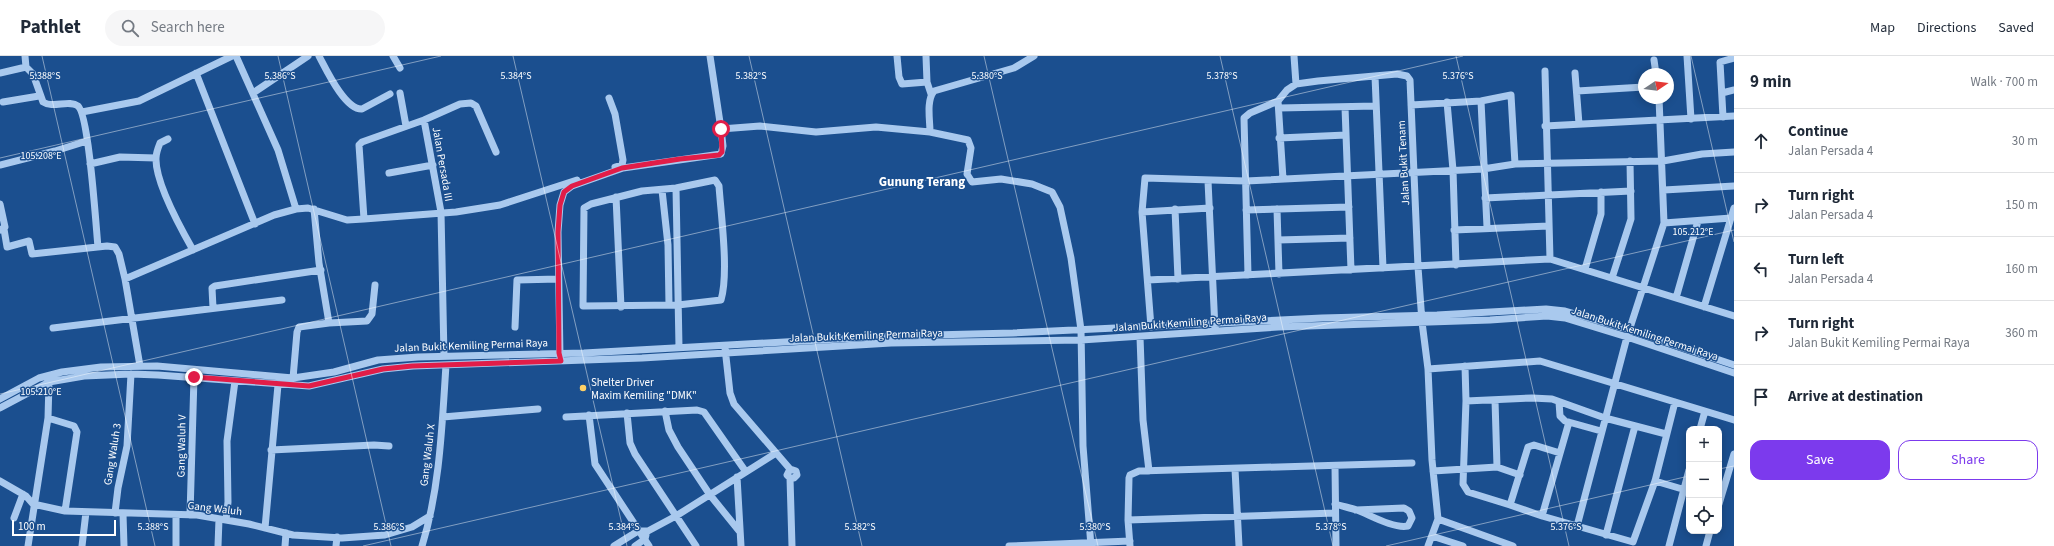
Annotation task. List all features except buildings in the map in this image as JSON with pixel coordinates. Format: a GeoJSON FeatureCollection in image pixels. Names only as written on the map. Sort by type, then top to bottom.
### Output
{"type":"FeatureCollection","features":[{"type":"Feature","properties":{"kind":"street"},"geometry":{"type":"LineString","coordinates":[[25,56],[26,67],[33,74],[39,96],[46,104],[73,104],[77,105],[82,112],[90,164],[98,247]]}},
{"type":"Feature","properties":{"kind":"street"},"geometry":{"type":"LineString","coordinates":[[82,112],[139,101],[232,56]]}},
{"type":"Feature","properties":{"kind":"street"},"geometry":{"type":"LineString","coordinates":[[236,56],[278,150],[296,209]]}},
{"type":"Feature","properties":{"kind":"street"},"geometry":{"type":"LineString","coordinates":[[253,93],[308,56]]}},
{"type":"Feature","properties":{"kind":"street"},"geometry":{"type":"LineString","coordinates":[[320,56],[332,83],[341,95],[356,108],[362,109],[390,94]]}},
{"type":"Feature","properties":{"kind":"street"},"geometry":{"type":"LineString","coordinates":[[393,56],[400,68]]}},
{"type":"Feature","properties":{"kind":"street"},"geometry":{"type":"LineString","coordinates":[[561,361],[559,353],[558,279],[560,205],[567,190],[622,168],[680,159],[719,155],[722,152],[721,129],[710,56]]}},
{"type":"Feature","properties":{"kind":"street"},"geometry":{"type":"LineString","coordinates":[[898,56],[900,82],[912,84],[927,82]]}},
{"type":"Feature","properties":{"kind":"street"},"geometry":{"type":"LineString","coordinates":[[926,56],[927,82],[931,94],[930,132]]}},
{"type":"Feature","properties":{"kind":"street"},"geometry":{"type":"LineString","coordinates":[[931,94],[936,90],[1014,68],[1034,56]]}},
{"type":"Feature","properties":{"kind":"street"},"geometry":{"type":"LineString","coordinates":[[1283,179],[1279,138],[1278,105],[1287,90],[1296,84],[1294,56]]}},
{"type":"Feature","properties":{"kind":"street"},"geometry":{"type":"LineString","coordinates":[[1687,56],[1691,119]]}},
{"type":"Feature","properties":{"kind":"street"},"geometry":{"type":"LineString","coordinates":[[1723,117],[1720,62],[1734,58]]}},
{"type":"Feature","properties":{"kind":"street"},"geometry":{"type":"LineString","coordinates":[[1654,60],[1655,68]]}},
{"type":"Feature","properties":{"kind":"street"},"geometry":{"type":"LineString","coordinates":[[0,73],[26,67]]}},
{"type":"Feature","properties":{"kind":"street"},"geometry":{"type":"LineString","coordinates":[[1544,72],[1550,259]]}},
{"type":"Feature","properties":{"kind":"street"},"geometry":{"type":"LineString","coordinates":[[196,73],[255,224]]}},
{"type":"Feature","properties":{"kind":"street"},"geometry":{"type":"LineString","coordinates":[[1575,73],[1579,124]]}},
{"type":"Feature","properties":{"kind":"street","name":"Jalan Bukit Tenam"},"geometry":{"type":"LineString","coordinates":[[1296,84],[1397,74],[1407,76],[1410,82],[1418,267],[1428,369],[1433,471],[1438,519]]}},
{"type":"Feature","properties":{"kind":"street"},"geometry":{"type":"LineString","coordinates":[[1375,76],[1383,268]]}},
{"type":"Feature","properties":{"kind":"street"},"geometry":{"type":"LineString","coordinates":[[1577,91],[1638,87]]}},
{"type":"Feature","properties":{"kind":"street"},"geometry":{"type":"LineString","coordinates":[[1722,93],[1734,90]]}},
{"type":"Feature","properties":{"kind":"street"},"geometry":{"type":"LineString","coordinates":[[400,93],[406,126]]}},
{"type":"Feature","properties":{"kind":"street"},"geometry":{"type":"LineString","coordinates":[[1411,105],[1480,101],[1511,95],[1515,164]]}},
{"type":"Feature","properties":{"kind":"street"},"geometry":{"type":"LineString","coordinates":[[3,102],[39,96]]}},
{"type":"Feature","properties":{"kind":"street"},"geometry":{"type":"LineString","coordinates":[[125,279],[274,215],[296,209],[314,209],[347,220],[456,212],[500,205],[622,165],[622,152],[615,114],[609,98]]}},
{"type":"Feature","properties":{"kind":"street"},"geometry":{"type":"LineString","coordinates":[[1480,101],[1486,227]]}},
{"type":"Feature","properties":{"kind":"street"},"geometry":{"type":"LineString","coordinates":[[1447,102],[1453,170],[1456,264]]}},
{"type":"Feature","properties":{"kind":"street"},"geometry":{"type":"LineString","coordinates":[[364,219],[359,145],[362,142],[424,120],[460,104],[471,103],[476,106],[496,152]]}},
{"type":"Feature","properties":{"kind":"street"},"geometry":{"type":"LineString","coordinates":[[1577,526],[1601,431],[1616,383],[1629,333],[1664,223],[1663,161],[1659,104]]}},
{"type":"Feature","properties":{"kind":"street"},"geometry":{"type":"LineString","coordinates":[[1248,275],[1244,118],[1256,110],[1278,105],[1345,107],[1376,106]]}},
{"type":"Feature","properties":{"kind":"street"},"geometry":{"type":"LineString","coordinates":[[1345,107],[1351,270]]}},
{"type":"Feature","properties":{"kind":"street"},"geometry":{"type":"LineString","coordinates":[[1545,126],[1734,116]]}},
{"type":"Feature","properties":{"kind":"street","name":"Jalan Persada III"},"geometry":{"type":"LineString","coordinates":[[424,120],[441,212],[444,356]]}},
{"type":"Feature","properties":{"kind":"street"},"geometry":{"type":"LineString","coordinates":[[721,129],[760,126],[816,132],[876,127],[930,132],[968,140],[971,148],[967,174],[972,182],[1001,179],[1032,184],[1052,192],[1060,207],[1071,258],[1081,330],[1083,446],[1091,545]]}},
{"type":"Feature","properties":{"kind":"street"},"geometry":{"type":"LineString","coordinates":[[1279,138],[1346,135]]}},
{"type":"Feature","properties":{"kind":"street"},"geometry":{"type":"LineString","coordinates":[[168,139],[160,143],[156,158],[159,174],[176,220],[193,250]]}},
{"type":"Feature","properties":{"kind":"street"},"geometry":{"type":"LineString","coordinates":[[0,165],[87,141]]}},
{"type":"Feature","properties":{"kind":"street"},"geometry":{"type":"LineString","coordinates":[[1151,327],[1142,212],[1145,178],[1246,181],[1483,169],[1515,164],[1663,161],[1702,154],[1734,152]]}},
{"type":"Feature","properties":{"kind":"street"},"geometry":{"type":"LineString","coordinates":[[90,164],[120,157],[156,158]]}},
{"type":"Feature","properties":{"kind":"street"},"geometry":{"type":"LineString","coordinates":[[1612,278],[1631,219],[1630,161]]}},
{"type":"Feature","properties":{"kind":"street"},"geometry":{"type":"LineString","coordinates":[[389,173],[433,165]]}},
{"type":"Feature","properties":{"kind":"street"},"geometry":{"type":"LineString","coordinates":[[715,180],[719,184],[724,272],[721,300],[678,305],[670,304],[621,307],[583,306],[583,211],[587,206],[642,190],[662,190],[715,180]]}},
{"type":"Feature","properties":{"kind":"street"},"geometry":{"type":"LineString","coordinates":[[1208,181],[1215,328]]}},
{"type":"Feature","properties":{"kind":"street"},"geometry":{"type":"LineString","coordinates":[[1664,190],[1734,186]]}},
{"type":"Feature","properties":{"kind":"street"},"geometry":{"type":"LineString","coordinates":[[676,188],[679,347]]}},
{"type":"Feature","properties":{"kind":"street"},"geometry":{"type":"LineString","coordinates":[[662,190],[668,246],[670,304]]}},
{"type":"Feature","properties":{"kind":"street"},"geometry":{"type":"LineString","coordinates":[[1485,198],[1631,191]]}},
{"type":"Feature","properties":{"kind":"street"},"geometry":{"type":"LineString","coordinates":[[1584,269],[1601,214],[1601,192]]}},
{"type":"Feature","properties":{"kind":"street"},"geometry":{"type":"LineString","coordinates":[[616,197],[621,307]]}},
{"type":"Feature","properties":{"kind":"street"},"geometry":{"type":"LineString","coordinates":[[0,204],[5,223],[2,229],[7,247],[29,241],[32,254],[98,247],[115,247],[119,254],[125,279],[140,366]]}},
{"type":"Feature","properties":{"kind":"street"},"geometry":{"type":"LineString","coordinates":[[1246,210],[1349,207]]}},
{"type":"Feature","properties":{"kind":"street"},"geometry":{"type":"LineString","coordinates":[[1142,212],[1210,208]]}},
{"type":"Feature","properties":{"kind":"street"},"geometry":{"type":"LineString","coordinates":[[1704,306],[1734,208]]}},
{"type":"Feature","properties":{"kind":"street"},"geometry":{"type":"LineString","coordinates":[[314,209],[329,323]]}},
{"type":"Feature","properties":{"kind":"street"},"geometry":{"type":"LineString","coordinates":[[1175,209],[1178,279]]}},
{"type":"Feature","properties":{"kind":"street"},"geometry":{"type":"LineString","coordinates":[[1277,209],[1279,274]]}},
{"type":"Feature","properties":{"kind":"street"},"geometry":{"type":"LineString","coordinates":[[1664,223],[1731,218]]}},
{"type":"Feature","properties":{"kind":"street"},"geometry":{"type":"LineString","coordinates":[[1676,298],[1698,220]]}},
{"type":"Feature","properties":{"kind":"street"},"geometry":{"type":"LineString","coordinates":[[1454,230],[1486,227],[1549,226]]}},
{"type":"Feature","properties":{"kind":"street"},"geometry":{"type":"LineString","coordinates":[[1278,240],[1350,238]]}},
{"type":"Feature","properties":{"kind":"street"},"geometry":{"type":"LineString","coordinates":[[668,246],[678,244]]}},
{"type":"Feature","properties":{"kind":"street"},"geometry":{"type":"LineString","coordinates":[[1148,280],[1550,259],[1734,316]]}},
{"type":"Feature","properties":{"kind":"street"},"geometry":{"type":"LineString","coordinates":[[213,308],[212,288],[215,286],[321,270]]}},
{"type":"Feature","properties":{"kind":"street"},"geometry":{"type":"LineString","coordinates":[[515,327],[518,280],[558,279]]}},
{"type":"Feature","properties":{"kind":"street"},"geometry":{"type":"LineString","coordinates":[[293,378],[297,332],[299,327],[329,323],[367,321],[372,314],[374,285]]}},
{"type":"Feature","properties":{"kind":"street"},"geometry":{"type":"LineString","coordinates":[[53,328],[132,320],[282,300]]}},
{"type":"Feature","properties":{"kind":"street","name":"Jalan Bukit Kemiling Permai Raya"},"geometry":{"type":"LineString","coordinates":[[0,399],[39,378],[62,372],[116,367],[157,366],[293,378],[309,377],[378,360],[444,356],[559,353],[725,344],[838,340],[892,336],[1151,327],[1278,327],[1422,319],[1490,320],[1547,316],[1565,318],[1629,333],[1734,365]]}},
{"type":"Feature","properties":{"kind":"street","name":"Jalan Bukit Kemiling Permai Raya"},"geometry":{"type":"LineString","coordinates":[[0,408],[50,382],[84,376],[131,374],[194,377],[278,385],[309,386],[383,369],[891,343],[1081,340],[1140,336],[1215,328]]}},
{"type":"Feature","properties":{"kind":"street","name":"Jalan Bukit Kemiling Permai Raya"},"geometry":{"type":"LineString","coordinates":[[1629,333],[1734,373]]}},
{"type":"Feature","properties":{"kind":"street"},"geometry":{"type":"LineString","coordinates":[[1140,336],[1143,420],[1149,471]]}},
{"type":"Feature","properties":{"kind":"street"},"geometry":{"type":"LineString","coordinates":[[725,344],[730,393],[734,404],[790,469],[795,470],[797,474],[795,478],[790,478],[792,546]]}},
{"type":"Feature","properties":{"kind":"street"},"geometry":{"type":"LineString","coordinates":[[1428,369],[1540,361],[1734,420]]}},
{"type":"Feature","properties":{"kind":"street","name":"Gang Waluh X"},"geometry":{"type":"LineString","coordinates":[[422,546],[430,516],[443,417],[446,365]]}},
{"type":"Feature","properties":{"kind":"street"},"geometry":{"type":"LineString","coordinates":[[1465,366],[1466,402],[1463,484],[1468,492],[1633,544],[1655,481],[1675,402]]}},
{"type":"Feature","properties":{"kind":"street"},"geometry":{"type":"LineString","coordinates":[[116,367],[116,375]]}},
{"type":"Feature","properties":{"kind":"street"},"geometry":{"type":"LineString","coordinates":[[346,369],[348,378]]}},
{"type":"Feature","properties":{"kind":"street","name":"Gang Waluh 3"},"geometry":{"type":"LineString","coordinates":[[115,513],[118,488],[127,446],[131,374]]}},
{"type":"Feature","properties":{"kind":"street","name":"Gang Waluh V"},"geometry":{"type":"LineString","coordinates":[[190,515],[194,377]]}},
{"type":"Feature","properties":{"kind":"street"},"geometry":{"type":"LineString","coordinates":[[218,546],[228,502],[227,441],[235,381]]}},
{"type":"Feature","properties":{"kind":"street"},"geometry":{"type":"LineString","coordinates":[[28,546],[33,504],[48,418],[50,382]]}},
{"type":"Feature","properties":{"kind":"street"},"geometry":{"type":"LineString","coordinates":[[265,528],[278,385]]}},
{"type":"Feature","properties":{"kind":"street"},"geometry":{"type":"LineString","coordinates":[[1466,402],[1532,398],[1552,399],[1605,418],[1666,434]]}},
{"type":"Feature","properties":{"kind":"street"},"geometry":{"type":"LineString","coordinates":[[1495,400],[1498,467]]}},
{"type":"Feature","properties":{"kind":"street"},"geometry":{"type":"LineString","coordinates":[[1559,402],[1560,416],[1569,422],[1601,431]]}},
{"type":"Feature","properties":{"kind":"street"},"geometry":{"type":"LineString","coordinates":[[443,417],[538,409]]}},
{"type":"Feature","properties":{"kind":"street"},"geometry":{"type":"LineString","coordinates":[[566,417],[665,411],[697,410],[704,412],[746,472]]}},
{"type":"Feature","properties":{"kind":"street"},"geometry":{"type":"LineString","coordinates":[[665,411],[669,430],[675,441],[710,495],[740,532]]}},
{"type":"Feature","properties":{"kind":"street"},"geometry":{"type":"LineString","coordinates":[[1701,426],[1705,411]]}},
{"type":"Feature","properties":{"kind":"street"},"geometry":{"type":"LineString","coordinates":[[626,413],[630,443],[635,454],[696,546]]}},
{"type":"Feature","properties":{"kind":"street"},"geometry":{"type":"LineString","coordinates":[[589,415],[594,464],[649,546]]}},
{"type":"Feature","properties":{"kind":"street"},"geometry":{"type":"LineString","coordinates":[[48,418],[74,426],[77,432],[65,511]]}},
{"type":"Feature","properties":{"kind":"street"},"geometry":{"type":"LineString","coordinates":[[1542,516],[1569,422]]}},
{"type":"Feature","properties":{"kind":"street"},"geometry":{"type":"LineString","coordinates":[[1606,535],[1635,426]]}},
{"type":"Feature","properties":{"kind":"street"},"geometry":{"type":"LineString","coordinates":[[271,450],[374,445],[389,446]]}},
{"type":"Feature","properties":{"kind":"street"},"geometry":{"type":"LineString","coordinates":[[1510,505],[1530,446],[1534,445],[1560,453]]}},
{"type":"Feature","properties":{"kind":"street"},"geometry":{"type":"LineString","coordinates":[[614,546],[638,531],[648,531],[676,516],[776,453]]}},
{"type":"Feature","properties":{"kind":"street"},"geometry":{"type":"LineString","coordinates":[[1721,498],[1734,456]]}},
{"type":"Feature","properties":{"kind":"street"},"geometry":{"type":"LineString","coordinates":[[1009,546],[1130,544],[1128,520],[1130,475],[1138,471],[1412,463]]}},
{"type":"Feature","properties":{"kind":"street"},"geometry":{"type":"LineString","coordinates":[[1334,466],[1336,546]]}},
{"type":"Feature","properties":{"kind":"street"},"geometry":{"type":"LineString","coordinates":[[1433,471],[1498,467],[1520,475]]}},
{"type":"Feature","properties":{"kind":"street"},"geometry":{"type":"LineString","coordinates":[[1235,469],[1239,546]]}},
{"type":"Feature","properties":{"kind":"street"},"geometry":{"type":"LineString","coordinates":[[737,477],[742,546]]}},
{"type":"Feature","properties":{"kind":"street"},"geometry":{"type":"LineString","coordinates":[[1655,481],[1686,490],[1669,546]]}},
{"type":"Feature","properties":{"kind":"street"},"geometry":{"type":"LineString","coordinates":[[0,482],[23,494],[33,504]]}},
{"type":"Feature","properties":{"kind":"street"},"geometry":{"type":"LineString","coordinates":[[14,518],[23,494]]}},
{"type":"Feature","properties":{"kind":"street","name":"Gang Waluh"},"geometry":{"type":"LineString","coordinates":[[33,504],[65,511],[190,515],[286,533],[337,537],[385,535],[412,527],[430,516]]}},
{"type":"Feature","properties":{"kind":"street"},"geometry":{"type":"LineString","coordinates":[[1335,504],[1356,510],[1382,521],[1405,526],[1410,524],[1412,518],[1409,510],[1404,508],[1356,510]]}},
{"type":"Feature","properties":{"kind":"street"},"geometry":{"type":"LineString","coordinates":[[82,546],[86,512]]}},
{"type":"Feature","properties":{"kind":"street"},"geometry":{"type":"LineString","coordinates":[[1128,520],[1335,513]]}},
{"type":"Feature","properties":{"kind":"street"},"geometry":{"type":"LineString","coordinates":[[123,514],[124,546]]}},
{"type":"Feature","properties":{"kind":"street"},"geometry":{"type":"LineString","coordinates":[[176,515],[176,546]]}},
{"type":"Feature","properties":{"kind":"street"},"geometry":{"type":"LineString","coordinates":[[1428,546],[1438,519],[1495,543],[1513,546]]}},
{"type":"Feature","properties":{"kind":"street"},"geometry":{"type":"LineString","coordinates":[[635,546],[645,539],[648,531]]}},
{"type":"Feature","properties":{"kind":"street"},"geometry":{"type":"LineString","coordinates":[[285,546],[286,533]]}},
{"type":"Feature","properties":{"kind":"street"},"geometry":{"type":"LineString","coordinates":[[1706,546],[1709,534]]}},
{"type":"Feature","properties":{"kind":"street"},"geometry":{"type":"LineString","coordinates":[[1432,536],[1463,546]]}},
{"type":"Feature","properties":{"kind":"street"},"geometry":{"type":"LineString","coordinates":[[336,546],[337,537]]}},
{"type":"Feature","properties":{"kind":"place","name":"Shelter Driver Maxim Kemiling \"DMK\""},"geometry":{"type":"Point","coordinates":[583,388]}},
{"type":"Feature","properties":{"kind":"district","name":"Gunung Terang"},"geometry":{"type":"Point","coordinates":[922,181]}},
{"type":"Feature","properties":{"kind":"route"},"geometry":{"type":"LineString","coordinates":[[194,377],[278,385],[309,386],[383,369],[412,366],[561,361],[559,353],[558,232],[560,205],[564,192],[572,186],[622,168],[680,159],[719,155],[722,152],[723,146],[721,129]]}}]}
